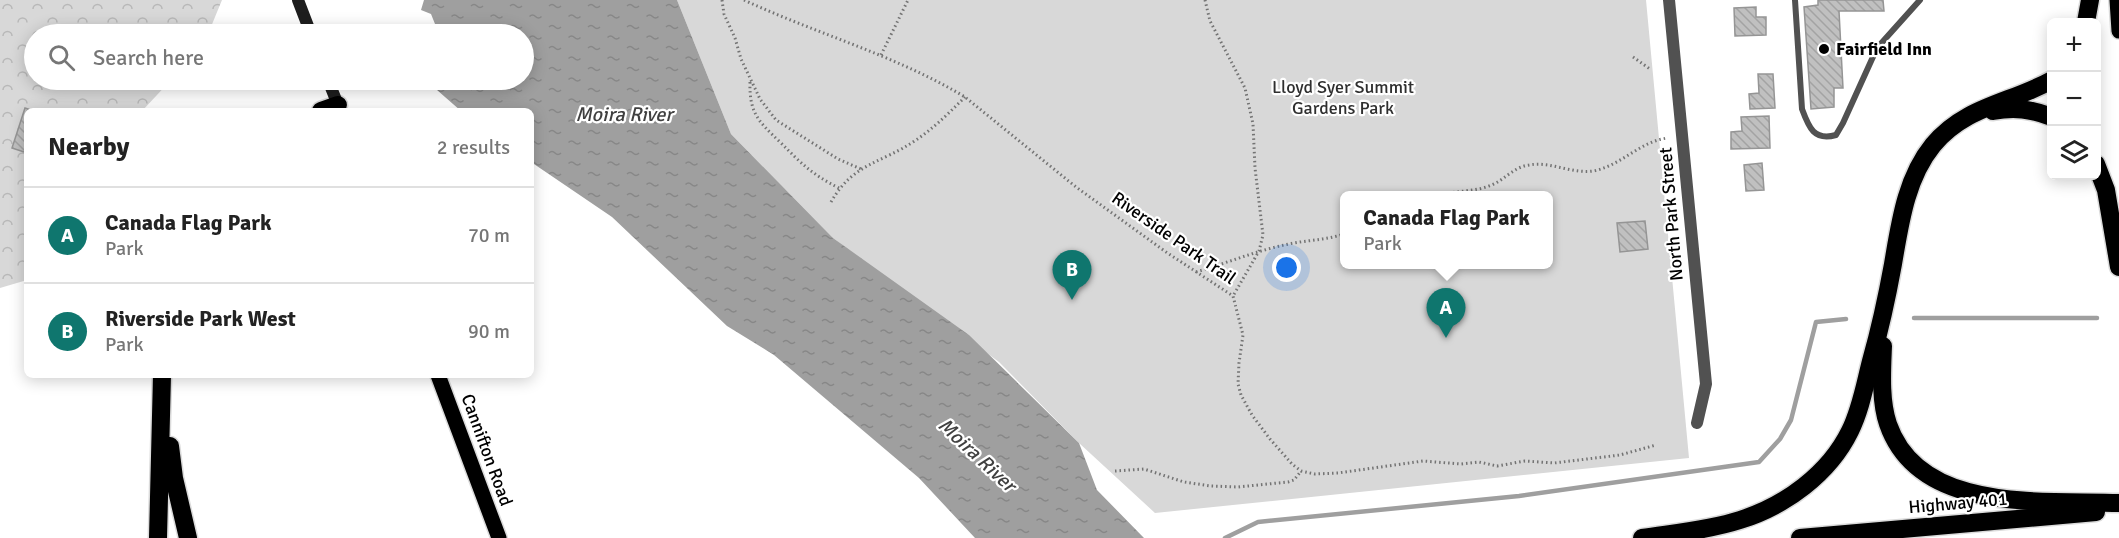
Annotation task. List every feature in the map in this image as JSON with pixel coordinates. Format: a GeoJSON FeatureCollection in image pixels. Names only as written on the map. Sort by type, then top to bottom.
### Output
{"type":"FeatureCollection","features":[{"type":"Feature","properties":{"kind":"highway"},"geometry":{"type":"LineString","coordinates":[[2087,18],[2090,0]]}},
{"type":"Feature","properties":{"kind":"highway"},"geometry":{"type":"LineString","coordinates":[[1642,538],[1739,521],[1766,510],[1809,482],[1838,452],[1857,413],[1886,305],[1900,225],[1914,176],[1924,157],[1947,130],[1962,120],[2002,100],[2047,82]]}},
{"type":"Feature","properties":{"kind":"highway"},"geometry":{"type":"LineString","coordinates":[[1962,120],[2007,109],[2037,111],[2047,115]]}},
{"type":"Feature","properties":{"kind":"highway"},"geometry":{"type":"LineString","coordinates":[[2101,176],[2106,190],[2119,267]]}},
{"type":"Feature","properties":{"kind":"highway"},"geometry":{"type":"LineString","coordinates":[[1886,305],[1881,380],[1887,421],[1894,440],[1905,456],[1922,472],[1956,489],[1983,495],[2017,499],[2119,503]]}},
{"type":"Feature","properties":{"kind":"highway"},"geometry":{"type":"LineString","coordinates":[[158,538],[163,378]]}},
{"type":"Feature","properties":{"kind":"highway"},"geometry":{"type":"LineString","coordinates":[[163,378],[174,478],[189,538]]}},
{"type":"Feature","properties":{"kind":"highway","name":"Highway 401"},"geometry":{"type":"LineString","coordinates":[[1800,538],[2119,510]]}},
{"type":"Feature","properties":{"kind":"main road"},"geometry":{"type":"LineString","coordinates":[[298,0],[307,24]]}},
{"type":"Feature","properties":{"kind":"main road"},"geometry":{"type":"LineString","coordinates":[[2117,0],[2119,31]]}},
{"type":"Feature","properties":{"kind":"main road"},"geometry":{"type":"LineString","coordinates":[[330,90],[333,108]]}},
{"type":"Feature","properties":{"kind":"main road","name":"Cannifton Road"},"geometry":{"type":"LineString","coordinates":[[439,378],[499,538]]}},
{"type":"Feature","properties":{"kind":"street","name":"North Park Street"},"geometry":{"type":"LineString","coordinates":[[1669,0],[1706,384],[1697,423]]}},
{"type":"Feature","properties":{"kind":"lane"},"geometry":{"type":"LineString","coordinates":[[1795,0],[1802,109],[1808,124],[1817,135],[1826,138],[1836,135],[1843,123],[1877,48],[1920,0]]}},
{"type":"Feature","properties":{"kind":"path"},"geometry":{"type":"LineString","coordinates":[[722,0],[724,14],[750,80],[760,99],[776,120],[838,159],[861,168]]}},
{"type":"Feature","properties":{"kind":"path","name":"Riverside Park Trail"},"geometry":{"type":"LineString","coordinates":[[744,0],[881,55],[949,87],[965,97],[1076,187],[1233,296],[1243,335],[1238,373],[1241,395],[1252,415],[1270,439],[1292,464],[1302,471]]}},
{"type":"Feature","properties":{"kind":"path"},"geometry":{"type":"LineString","coordinates":[[881,55],[908,0]]}},
{"type":"Feature","properties":{"kind":"path"},"geometry":{"type":"LineString","coordinates":[[1205,0],[1210,21],[1245,88],[1253,124],[1255,168],[1263,235],[1258,251],[1233,296]]}},
{"type":"Feature","properties":{"kind":"path"},"geometry":{"type":"LineString","coordinates":[[1633,57],[1650,69]]}},
{"type":"Feature","properties":{"kind":"path"},"geometry":{"type":"LineString","coordinates":[[750,80],[750,95],[755,113],[765,130],[805,168],[839,188]]}},
{"type":"Feature","properties":{"kind":"path"},"geometry":{"type":"LineString","coordinates":[[831,202],[849,176],[916,141],[941,121],[965,97]]}},
{"type":"Feature","properties":{"kind":"path"},"geometry":{"type":"LineString","coordinates":[[1462,191],[1493,185],[1514,170],[1528,165],[1543,164],[1570,170],[1593,171],[1609,166],[1658,139]]}},
{"type":"Feature","properties":{"kind":"path"},"geometry":{"type":"LineString","coordinates":[[1196,272],[1258,251],[1292,243],[1325,240],[1340,235]]}},
{"type":"Feature","properties":{"kind":"path"},"geometry":{"type":"LineString","coordinates":[[1115,471],[1144,469],[1184,482],[1238,487],[1288,482],[1294,480],[1302,471],[1315,474],[1338,473],[1423,461],[1461,464],[1479,462],[1497,466],[1525,461],[1554,463],[1620,455],[1656,445]]}},
{"type":"Feature","properties":{"kind":"green space"},"geometry":{"type":"Polygon","coordinates":[[[0,0],[222,0],[212,24],[24,24],[24,90],[162,90],[145,108],[24,108],[24,281],[0,288],[0,0]]]}},
{"type":"Feature","properties":{"kind":"green space","name":"Lloyd Syer Summit Gardens Park"},"geometry":{"type":"Polygon","coordinates":[[[677,0],[1646,0],[1689,458],[1155,513],[1079,443],[999,362],[833,238],[731,134],[677,0]]]}},
{"type":"Feature","properties":{"kind":"water","name":"Moira River"},"geometry":{"type":"Polygon","coordinates":[[[424,0],[677,0],[731,134],[833,238],[969,335],[1079,443],[1097,490],[1144,538],[975,538],[919,478],[774,355],[727,326],[612,217],[534,164],[534,108],[458,108],[437,90],[534,90],[534,24],[435,24],[431,14],[421,10],[424,0]]]}},
{"type":"Feature","properties":{"kind":"building","name":"Fairfield Inn"},"geometry":{"type":"Polygon","coordinates":[[[1818,0],[1883,0],[1884,11],[1839,11],[1843,88],[1834,88],[1834,107],[1811,109],[1804,7],[1818,5],[1818,0]]]}},
{"type":"Feature","properties":{"kind":"building"},"geometry":{"type":"Polygon","coordinates":[[[1756,7],[1756,17],[1766,17],[1766,35],[1735,36],[1734,8],[1756,7]]]}},
{"type":"Feature","properties":{"kind":"building"},"geometry":{"type":"Polygon","coordinates":[[[1758,74],[1773,74],[1775,108],[1750,109],[1749,94],[1759,93],[1758,74]]]}},
{"type":"Feature","properties":{"kind":"building"},"geometry":{"type":"Polygon","coordinates":[[[24,111],[24,152],[12,148],[24,111]]]}},
{"type":"Feature","properties":{"kind":"building"},"geometry":{"type":"Polygon","coordinates":[[[1769,116],[1770,148],[1731,149],[1731,132],[1742,131],[1741,117],[1769,116]]]}},
{"type":"Feature","properties":{"kind":"building"},"geometry":{"type":"Polygon","coordinates":[[[1762,163],[1764,190],[1746,191],[1744,165],[1762,163]]]}},
{"type":"Feature","properties":{"kind":"building"},"geometry":{"type":"Polygon","coordinates":[[[1645,221],[1648,249],[1620,252],[1617,223],[1645,221]]]}},
{"type":"Feature","properties":{"kind":"waterway"},"geometry":{"type":"LineString","coordinates":[[1914,318],[2097,318]]}},
{"type":"Feature","properties":{"kind":"waterway"},"geometry":{"type":"LineString","coordinates":[[1225,538],[1258,522],[1519,496],[1759,462],[1780,439],[1791,420],[1816,322],[1846,319]]}},
{"type":"Feature","properties":{"kind":"place","name":"Fairfield Inn"},"geometry":{"type":"Point","coordinates":[1824,49]}},
{"type":"Feature","properties":{"kind":"place","name":"Riverside Park West"},"geometry":{"type":"Point","coordinates":[1072,300]}},
{"type":"Feature","properties":{"kind":"place","name":"Canada Flag Park"},"geometry":{"type":"Point","coordinates":[1446,338]}}]}
